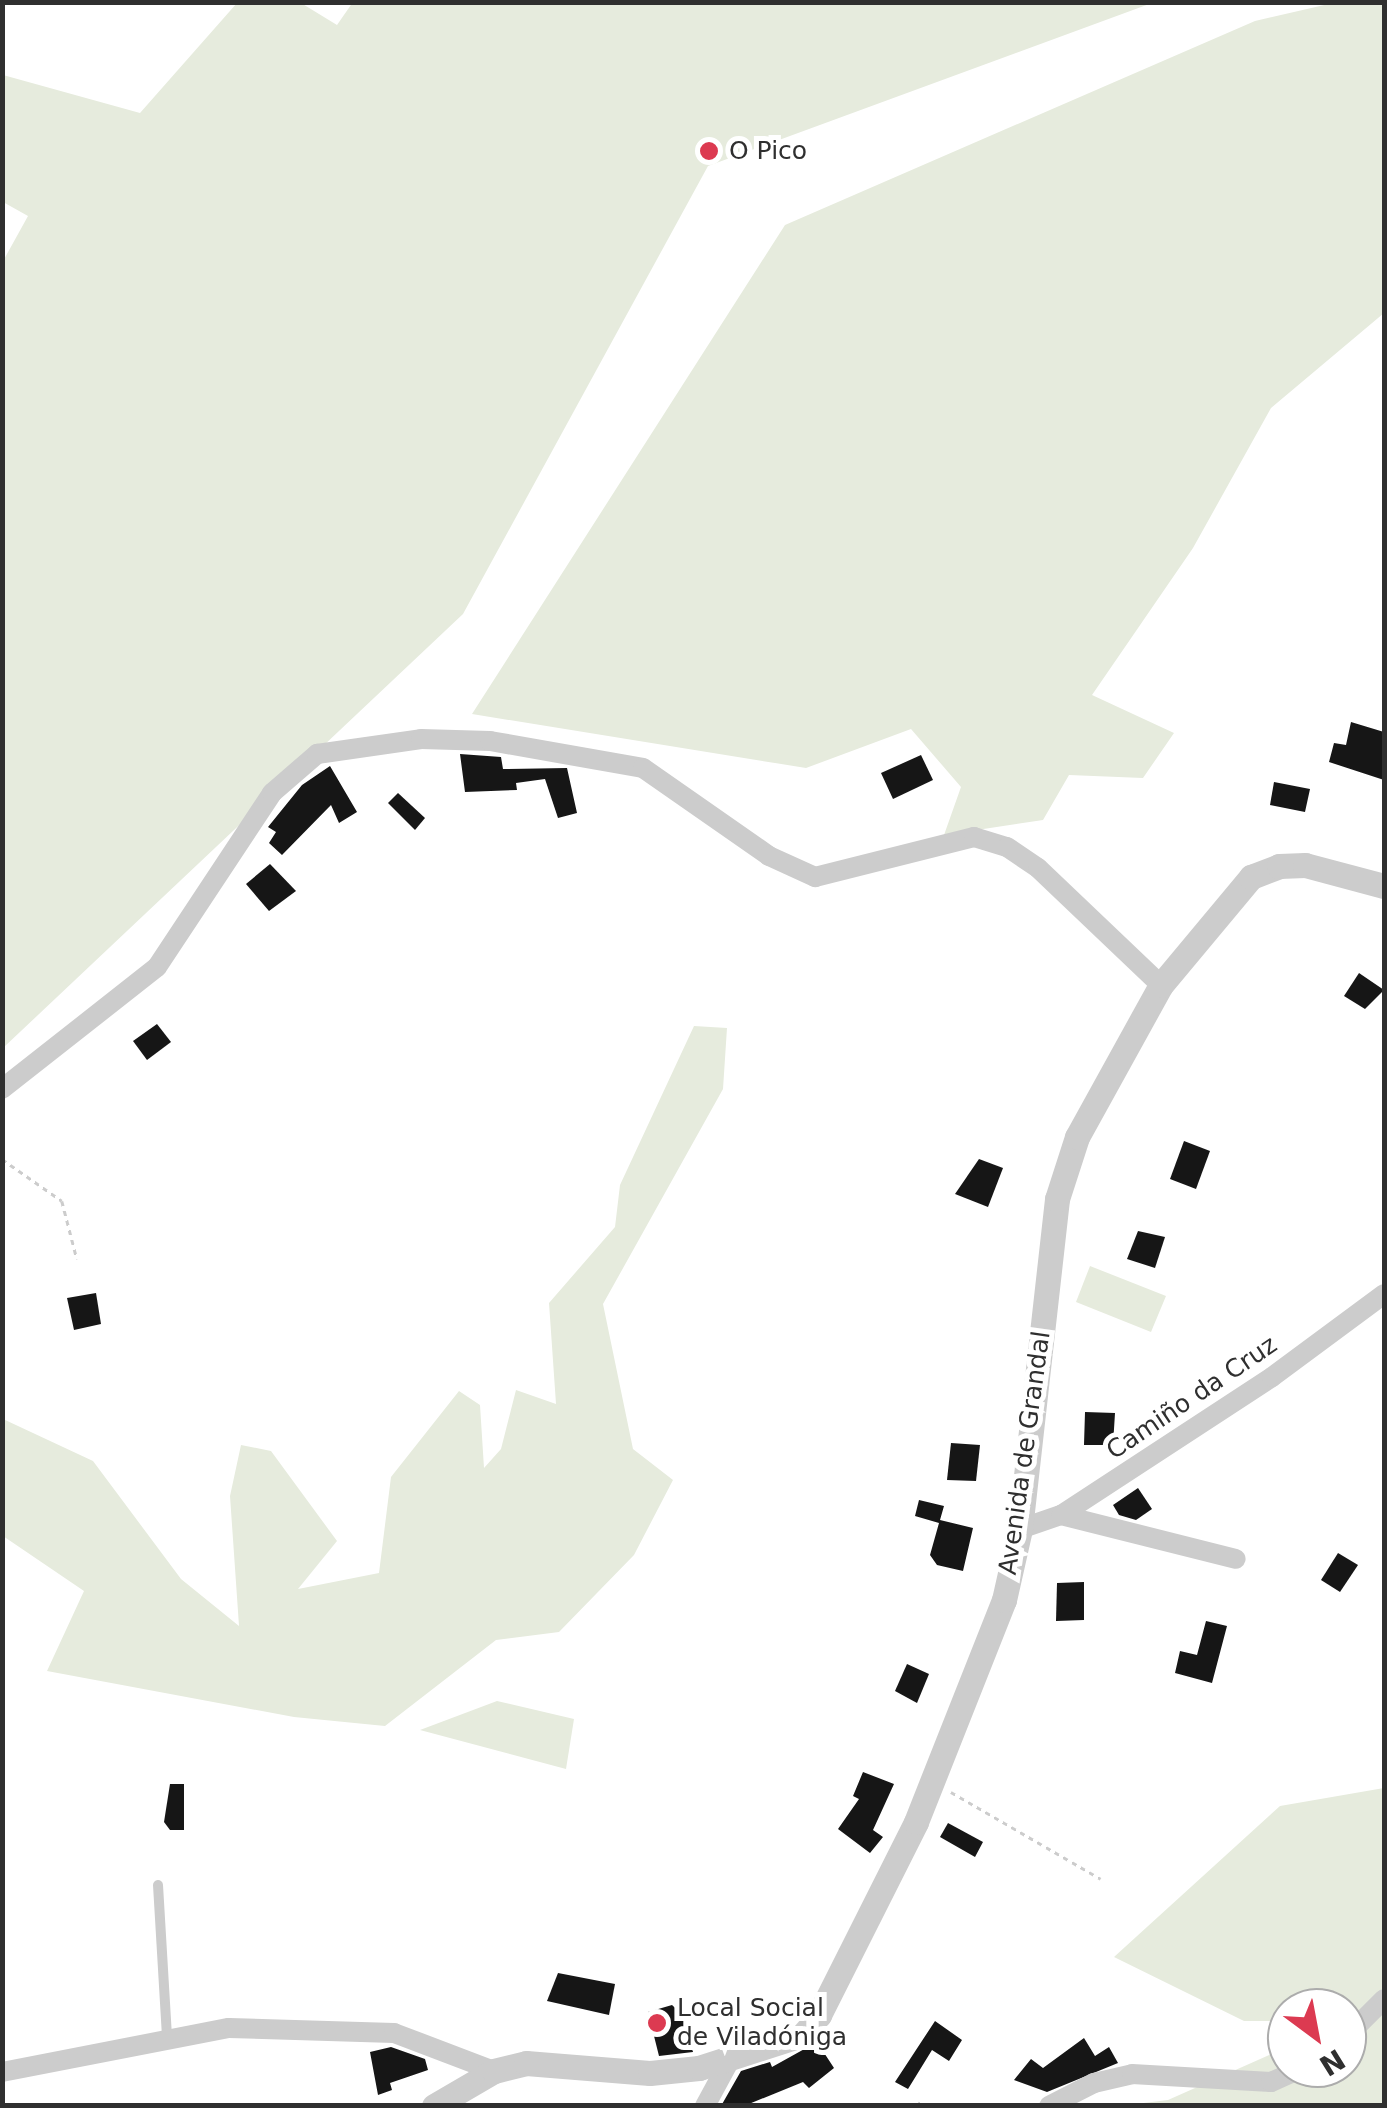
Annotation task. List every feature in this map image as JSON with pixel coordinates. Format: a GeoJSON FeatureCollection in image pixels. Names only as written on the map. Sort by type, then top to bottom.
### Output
{"type":"FeatureCollection","features":[{"type":"Feature","properties":{"kind":"street"},"geometry":{"type":"LineString","coordinates":[[2,1088],[157,966],[272,793],[317,754],[421,739],[490,741],[642,768],[769,856],[815,876],[974,837],[1006,847],[1038,868],[1161,985]]}},
{"type":"Feature","properties":{"kind":"street","name":"Avenida de Grandal"},"geometry":{"type":"LineString","coordinates":[[434,2106],[494,2070],[552,2062],[672,2072],[730,2060],[798,2036],[819,2015],[933,1781],[989,1647],[1020,1530],[1061,1184],[1077,1137],[1161,985],[1228,901],[1262,871],[1305,866],[1384,886]]}},
{"type":"Feature","properties":{"kind":"street","name":"Camiño da Cruz"},"geometry":{"type":"LineString","coordinates":[[1020,1530],[1061,1515],[1272,1377],[1384,1294]]}},
{"type":"Feature","properties":{"kind":"street"},"geometry":{"type":"LineString","coordinates":[[1061,1515],[1236,1559]]}},
{"type":"Feature","properties":{"kind":"street"},"geometry":{"type":"LineString","coordinates":[[2,2072],[229,2028],[394,2033],[494,2070]]}},
{"type":"Feature","properties":{"kind":"street"},"geometry":{"type":"LineString","coordinates":[[706,2106],[730,2060]]}},
{"type":"Feature","properties":{"kind":"street"},"geometry":{"type":"LineString","coordinates":[[1049,2106],[1094,2082],[1132,2074],[1267,2082]]}},
{"type":"Feature","properties":{"kind":"lane"},"geometry":{"type":"LineString","coordinates":[[158,1885],[167,2038]]}},
{"type":"Feature","properties":{"kind":"path"},"geometry":{"type":"LineString","coordinates":[[2,1159],[62,1202],[77,1259]]}},
{"type":"Feature","properties":{"kind":"path"},"geometry":{"type":"LineString","coordinates":[[933,1781],[1100,1878]]}},
{"type":"Feature","properties":{"kind":"shaded area"},"geometry":{"type":"Polygon","coordinates":[[[353,2],[1152,3],[708,166],[463,614],[3,1048],[2,263],[28,216],[3,202],[3,75],[140,113],[237,3],[301,3],[337,25],[353,2]]]}},
{"type":"Feature","properties":{"kind":"shaded area"},"geometry":{"type":"Polygon","coordinates":[[[1333,3],[1384,3],[1384,313],[1271,408],[1193,548],[1092,695],[1174,733],[1143,778],[1069,775],[1043,820],[944,835],[961,787],[911,729],[806,768],[472,714],[785,225],[1255,21],[1333,3]]]}},
{"type":"Feature","properties":{"kind":"shaded area"},"geometry":{"type":"Polygon","coordinates":[[[694,1026],[727,1028],[723,1089],[603,1304],[633,1449],[673,1480],[634,1555],[559,1632],[496,1640],[385,1726],[294,1717],[47,1671],[84,1591],[3,1536],[3,1419],[93,1461],[181,1579],[239,1626],[230,1496],[241,1445],[271,1451],[337,1541],[298,1589],[379,1573],[391,1477],[459,1391],[480,1405],[484,1468],[501,1449],[516,1390],[556,1404],[549,1303],[615,1227],[620,1185],[694,1026]]]}},
{"type":"Feature","properties":{"kind":"shaded area"},"geometry":{"type":"Polygon","coordinates":[[[1090,1266],[1166,1296],[1151,1332],[1076,1302],[1090,1266]]]}},
{"type":"Feature","properties":{"kind":"shaded area"},"geometry":{"type":"Polygon","coordinates":[[[497,1701],[574,1719],[566,1769],[420,1730],[497,1701]]]}},
{"type":"Feature","properties":{"kind":"shaded area"},"geometry":{"type":"Polygon","coordinates":[[[1384,1788],[1384,2105],[1127,2105],[1168,2100],[1267,2056],[1267,2088],[1367,2088],[1367,1988],[1267,1988],[1267,2021],[1244,2021],[1114,1957],[1280,1806],[1384,1788]]]}},
{"type":"Feature","properties":{"kind":"building"},"geometry":{"type":"Polygon","coordinates":[[[1351,722],[1384,732],[1384,780],[1329,762],[1334,743],[1346,745],[1351,722]]]}},
{"type":"Feature","properties":{"kind":"building"},"geometry":{"type":"Polygon","coordinates":[[[460,754],[501,757],[503,769],[567,768],[577,813],[558,818],[545,779],[516,783],[517,790],[465,792],[460,754]]]}},
{"type":"Feature","properties":{"kind":"building"},"geometry":{"type":"Polygon","coordinates":[[[921,755],[933,780],[893,799],[881,773],[921,755]]]}},
{"type":"Feature","properties":{"kind":"building"},"geometry":{"type":"Polygon","coordinates":[[[330,766],[357,812],[339,823],[331,805],[282,855],[269,843],[276,832],[268,827],[302,785],[330,766]]]}},
{"type":"Feature","properties":{"kind":"building"},"geometry":{"type":"Polygon","coordinates":[[[1274,782],[1310,789],[1305,812],[1270,805],[1274,782]]]}},
{"type":"Feature","properties":{"kind":"building"},"geometry":{"type":"Polygon","coordinates":[[[398,793],[425,818],[415,830],[388,803],[398,793]]]}},
{"type":"Feature","properties":{"kind":"building"},"geometry":{"type":"Polygon","coordinates":[[[270,864],[296,891],[269,911],[246,884],[270,864]]]}},
{"type":"Feature","properties":{"kind":"building"},"geometry":{"type":"Polygon","coordinates":[[[1359,973],[1384,990],[1365,1009],[1344,996],[1359,973]]]}},
{"type":"Feature","properties":{"kind":"building"},"geometry":{"type":"Polygon","coordinates":[[[157,1024],[171,1042],[147,1060],[133,1041],[157,1024]]]}},
{"type":"Feature","properties":{"kind":"building"},"geometry":{"type":"Polygon","coordinates":[[[1184,1141],[1210,1151],[1196,1189],[1170,1179],[1184,1141]]]}},
{"type":"Feature","properties":{"kind":"building"},"geometry":{"type":"Polygon","coordinates":[[[979,1159],[1003,1168],[988,1207],[955,1194],[979,1159]]]}},
{"type":"Feature","properties":{"kind":"building"},"geometry":{"type":"Polygon","coordinates":[[[1138,1231],[1165,1237],[1155,1268],[1127,1259],[1138,1231]]]}},
{"type":"Feature","properties":{"kind":"building"},"geometry":{"type":"Polygon","coordinates":[[[96,1293],[101,1324],[74,1330],[67,1298],[96,1293]]]}},
{"type":"Feature","properties":{"kind":"building"},"geometry":{"type":"Polygon","coordinates":[[[1085,1412],[1115,1413],[1113,1445],[1084,1445],[1085,1412]]]}},
{"type":"Feature","properties":{"kind":"building"},"geometry":{"type":"Polygon","coordinates":[[[951,1443],[980,1445],[976,1481],[947,1480],[951,1443]]]}},
{"type":"Feature","properties":{"kind":"building"},"geometry":{"type":"Polygon","coordinates":[[[1138,1488],[1152,1509],[1136,1520],[1119,1515],[1113,1505],[1138,1488]]]}},
{"type":"Feature","properties":{"kind":"building"},"geometry":{"type":"Polygon","coordinates":[[[919,1500],[944,1506],[940,1520],[973,1528],[963,1571],[937,1565],[930,1555],[939,1523],[915,1516],[919,1500]]]}},
{"type":"Feature","properties":{"kind":"building"},"geometry":{"type":"Polygon","coordinates":[[[1338,1553],[1358,1565],[1340,1592],[1321,1580],[1338,1553]]]}},
{"type":"Feature","properties":{"kind":"building"},"geometry":{"type":"Polygon","coordinates":[[[1084,1582],[1084,1620],[1056,1621],[1057,1583],[1084,1582]]]}},
{"type":"Feature","properties":{"kind":"building"},"geometry":{"type":"Polygon","coordinates":[[[1206,1621],[1227,1626],[1212,1683],[1175,1673],[1180,1651],[1197,1655],[1206,1621]]]}},
{"type":"Feature","properties":{"kind":"building"},"geometry":{"type":"Polygon","coordinates":[[[907,1664],[929,1674],[917,1703],[895,1691],[907,1664]]]}},
{"type":"Feature","properties":{"kind":"building"},"geometry":{"type":"Polygon","coordinates":[[[863,1772],[894,1784],[873,1830],[883,1837],[870,1853],[838,1829],[859,1799],[853,1796],[863,1772]]]}},
{"type":"Feature","properties":{"kind":"building"},"geometry":{"type":"Polygon","coordinates":[[[170,1784],[184,1784],[184,1830],[170,1830],[164,1822],[170,1784]]]}},
{"type":"Feature","properties":{"kind":"building"},"geometry":{"type":"Polygon","coordinates":[[[948,1823],[983,1842],[975,1857],[940,1837],[948,1823]]]}},
{"type":"Feature","properties":{"kind":"building"},"geometry":{"type":"Polygon","coordinates":[[[558,1973],[615,1984],[609,2015],[547,2001],[558,1973]]]}},
{"type":"Feature","properties":{"kind":"building"},"geometry":{"type":"Polygon","coordinates":[[[672,2005],[686,2018],[693,2052],[659,2056],[648,2012],[672,2005]]]}},
{"type":"Feature","properties":{"kind":"building"},"geometry":{"type":"Polygon","coordinates":[[[935,2021],[962,2040],[949,2061],[932,2050],[908,2089],[895,2082],[935,2021]]]}},
{"type":"Feature","properties":{"kind":"building"},"geometry":{"type":"Polygon","coordinates":[[[1084,2038],[1095,2056],[1109,2047],[1118,2063],[1047,2092],[1014,2080],[1031,2059],[1043,2068],[1084,2038]]]}},
{"type":"Feature","properties":{"kind":"building"},"geometry":{"type":"Polygon","coordinates":[[[817,2042],[834,2068],[809,2088],[803,2082],[744,2106],[721,2106],[741,2071],[770,2062],[772,2067],[817,2042]]]}},
{"type":"Feature","properties":{"kind":"building"},"geometry":{"type":"Polygon","coordinates":[[[391,2047],[425,2059],[428,2070],[390,2083],[392,2090],[378,2095],[370,2052],[391,2047]]]}},
{"type":"Feature","properties":{"kind":"place","name":"O Pico"},"geometry":{"type":"Point","coordinates":[709,151]}},
{"type":"Feature","properties":{"kind":"place","name":"Local Social de Viladóniga"},"geometry":{"type":"Point","coordinates":[657,2023]}}]}
